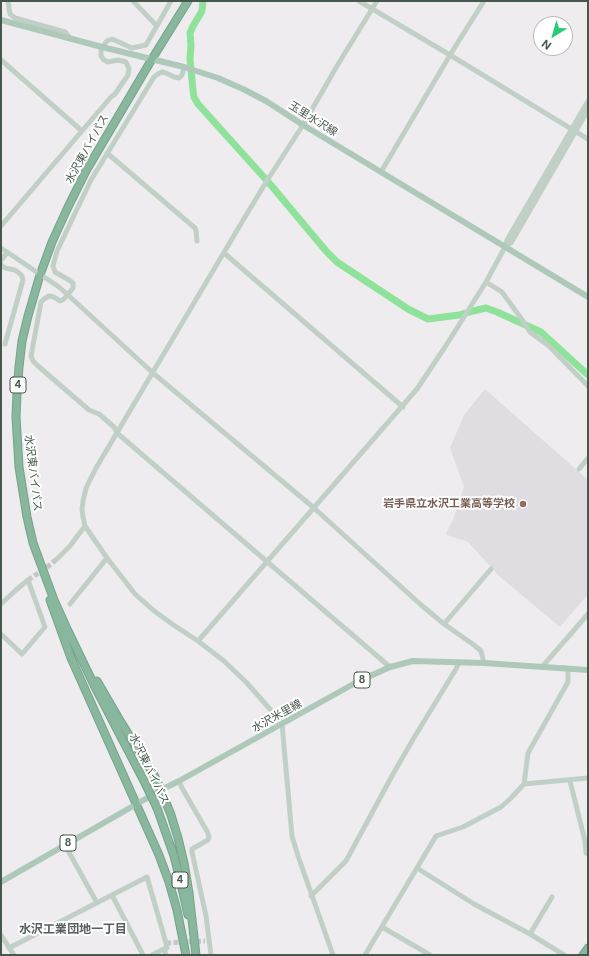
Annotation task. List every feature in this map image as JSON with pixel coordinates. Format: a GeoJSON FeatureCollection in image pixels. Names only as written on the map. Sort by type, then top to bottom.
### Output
{"type":"FeatureCollection","features":[{"type":"Feature","properties":{"kind":"highway","name":"水沢東バイパス"},"geometry":{"type":"LineString","coordinates":[[188,1],[86,171],[52,242],[34,293],[22,341],[16,417],[19,467],[27,517],[33,542],[68,630],[157,808],[174,856],[188,914],[194,955]]}},
{"type":"Feature","properties":{"kind":"highway"},"geometry":{"type":"LineString","coordinates":[[33,542],[48,594],[70,658],[159,855],[177,910],[186,955]]}},
{"type":"Feature","properties":{"kind":"highway"},"geometry":{"type":"LineString","coordinates":[[68,630],[161,790],[178,838],[184,863],[189,893],[194,955]]}},
{"type":"Feature","properties":{"kind":"highway"},"geometry":{"type":"LineString","coordinates":[[583,955],[588,948]]}},
{"type":"Feature","properties":{"kind":"main road","name":"玉里水沢線"},"geometry":{"type":"LineString","coordinates":[[1,20],[102,48],[184,67],[218,78],[245,90],[266,101],[303,125],[588,297]]}},
{"type":"Feature","properties":{"kind":"main road","name":"水沢米里線"},"geometry":{"type":"LineString","coordinates":[[1,881],[161,790],[357,682],[390,667],[413,661],[484,663],[588,670]]}},
{"type":"Feature","properties":{"kind":"street"},"geometry":{"type":"LineString","coordinates":[[8,1],[10,14],[15,18],[65,32],[70,39]]}},
{"type":"Feature","properties":{"kind":"street"},"geometry":{"type":"LineString","coordinates":[[133,1],[157,26]]}},
{"type":"Feature","properties":{"kind":"street"},"geometry":{"type":"LineString","coordinates":[[1,226],[115,94],[128,75],[129,69],[126,62],[118,60],[108,62],[101,56],[102,48],[107,41],[112,39],[132,48],[146,44],[171,1]]}},
{"type":"Feature","properties":{"kind":"street"},"geometry":{"type":"LineString","coordinates":[[359,1],[588,139]]}},
{"type":"Feature","properties":{"kind":"street"},"geometry":{"type":"LineString","coordinates":[[333,955],[311,896],[292,836],[282,724],[247,683],[224,661],[153,610],[135,594],[106,558],[85,526],[82,518],[82,509],[86,488],[96,468],[267,181],[303,125],[377,1]]}},
{"type":"Feature","properties":{"kind":"street"},"geometry":{"type":"LineString","coordinates":[[381,172],[450,55],[484,1]]}},
{"type":"Feature","properties":{"kind":"street"},"geometry":{"type":"LineString","coordinates":[[1,60],[82,131]]}},
{"type":"Feature","properties":{"kind":"street"},"geometry":{"type":"LineString","coordinates":[[184,67],[182,75],[179,78],[162,72],[156,75],[91,180],[54,260],[53,266],[55,272],[69,280],[73,284],[73,288],[68,295],[60,301],[49,296],[41,302],[31,356],[33,361],[38,366],[89,410],[99,414],[114,427],[117,433],[390,667]]}},
{"type":"Feature","properties":{"kind":"street"},"geometry":{"type":"LineString","coordinates":[[198,641],[403,407],[417,389],[486,282],[505,247],[507,240],[573,130],[588,101]]}},
{"type":"Feature","properties":{"kind":"street"},"geometry":{"type":"LineString","coordinates":[[573,130],[588,110]]}},
{"type":"Feature","properties":{"kind":"street"},"geometry":{"type":"LineString","coordinates":[[108,153],[195,228],[197,241]]}},
{"type":"Feature","properties":{"kind":"street"},"geometry":{"type":"LineString","coordinates":[[1,248],[59,287],[152,373],[314,508],[420,604],[444,624],[478,648],[481,651],[484,663]]}},
{"type":"Feature","properties":{"kind":"street"},"geometry":{"type":"LineString","coordinates":[[1,260],[7,253]]}},
{"type":"Feature","properties":{"kind":"street"},"geometry":{"type":"LineString","coordinates":[[224,253],[403,407]]}},
{"type":"Feature","properties":{"kind":"street"},"geometry":{"type":"LineString","coordinates":[[1,264],[5,268],[15,270],[22,276],[23,280],[5,344]]}},
{"type":"Feature","properties":{"kind":"street"},"geometry":{"type":"LineString","coordinates":[[486,282],[502,292],[528,330],[550,346],[588,386]]}},
{"type":"Feature","properties":{"kind":"street"},"geometry":{"type":"LineString","coordinates":[[579,469],[588,458]]}},
{"type":"Feature","properties":{"kind":"street"},"geometry":{"type":"LineString","coordinates":[[57,559],[70,546],[85,526]]}},
{"type":"Feature","properties":{"kind":"street"},"geometry":{"type":"LineString","coordinates":[[70,604],[106,558]]}},
{"type":"Feature","properties":{"kind":"street"},"geometry":{"type":"LineString","coordinates":[[444,624],[491,570]]}},
{"type":"Feature","properties":{"kind":"street"},"geometry":{"type":"LineString","coordinates":[[1,604],[28,580],[45,627],[22,654],[1,634]]}},
{"type":"Feature","properties":{"kind":"street"},"geometry":{"type":"LineString","coordinates":[[542,667],[588,614]]}},
{"type":"Feature","properties":{"kind":"street"},"geometry":{"type":"LineString","coordinates":[[311,896],[346,861],[415,736],[459,662]]}},
{"type":"Feature","properties":{"kind":"street"},"geometry":{"type":"LineString","coordinates":[[365,955],[436,836],[463,827],[501,807],[510,800],[524,784],[528,753],[568,682],[568,669]]}},
{"type":"Feature","properties":{"kind":"street"},"geometry":{"type":"LineString","coordinates":[[524,784],[588,778]]}},
{"type":"Feature","properties":{"kind":"street"},"geometry":{"type":"LineString","coordinates":[[570,780],[584,835],[586,853],[588,854]]}},
{"type":"Feature","properties":{"kind":"street"},"geometry":{"type":"LineString","coordinates":[[179,781],[208,833],[209,838],[192,849],[192,852],[206,916],[207,941],[211,955]]}},
{"type":"Feature","properties":{"kind":"street"},"geometry":{"type":"LineString","coordinates":[[65,845],[97,903]]}},
{"type":"Feature","properties":{"kind":"street"},"geometry":{"type":"LineString","coordinates":[[417,868],[474,904],[530,934],[564,955]]}},
{"type":"Feature","properties":{"kind":"street"},"geometry":{"type":"LineString","coordinates":[[10,948],[147,877],[167,948],[152,955]]}},
{"type":"Feature","properties":{"kind":"street"},"geometry":{"type":"LineString","coordinates":[[112,895],[143,955]]}},
{"type":"Feature","properties":{"kind":"street"},"geometry":{"type":"LineString","coordinates":[[530,934],[552,897]]}},
{"type":"Feature","properties":{"kind":"street"},"geometry":{"type":"LineString","coordinates":[[382,927],[430,955]]}},
{"type":"Feature","properties":{"kind":"street"},"geometry":{"type":"LineString","coordinates":[[1,935],[14,955]]}},
{"type":"Feature","properties":{"kind":"street"},"geometry":{"type":"LineString","coordinates":[[164,949],[166,955]]}},
{"type":"Feature","properties":{"kind":"shaded area","name":"岩手県立水沢工業高等学校"},"geometry":{"type":"Polygon","coordinates":[[[485,389],[588,480],[588,594],[560,627],[498,575],[468,542],[447,535],[446,533],[453,520],[464,487],[450,448],[464,415],[485,389]]]}},
{"type":"Feature","properties":{"kind":"waterway"},"geometry":{"type":"LineString","coordinates":[[203,1],[202,11],[190,33],[190,59],[194,97],[198,104],[270,184],[337,262],[408,309],[428,319],[459,315],[486,308],[497,312],[541,332],[588,375]]}},
{"type":"Feature","properties":{"kind":"tunnel"},"geometry":{"type":"LineString","coordinates":[[28,580],[57,559]]}},
{"type":"Feature","properties":{"kind":"tunnel"},"geometry":{"type":"LineString","coordinates":[[166,943],[205,941]]}},
{"type":"Feature","properties":{"kind":"place","name":"岩手県立水沢工業高等学校"},"geometry":{"type":"Point","coordinates":[523,504]}},
{"type":"Feature","properties":{"kind":"district","name":"水沢工業団地一丁目"},"geometry":{"type":"Point","coordinates":[73,929]}}]}
